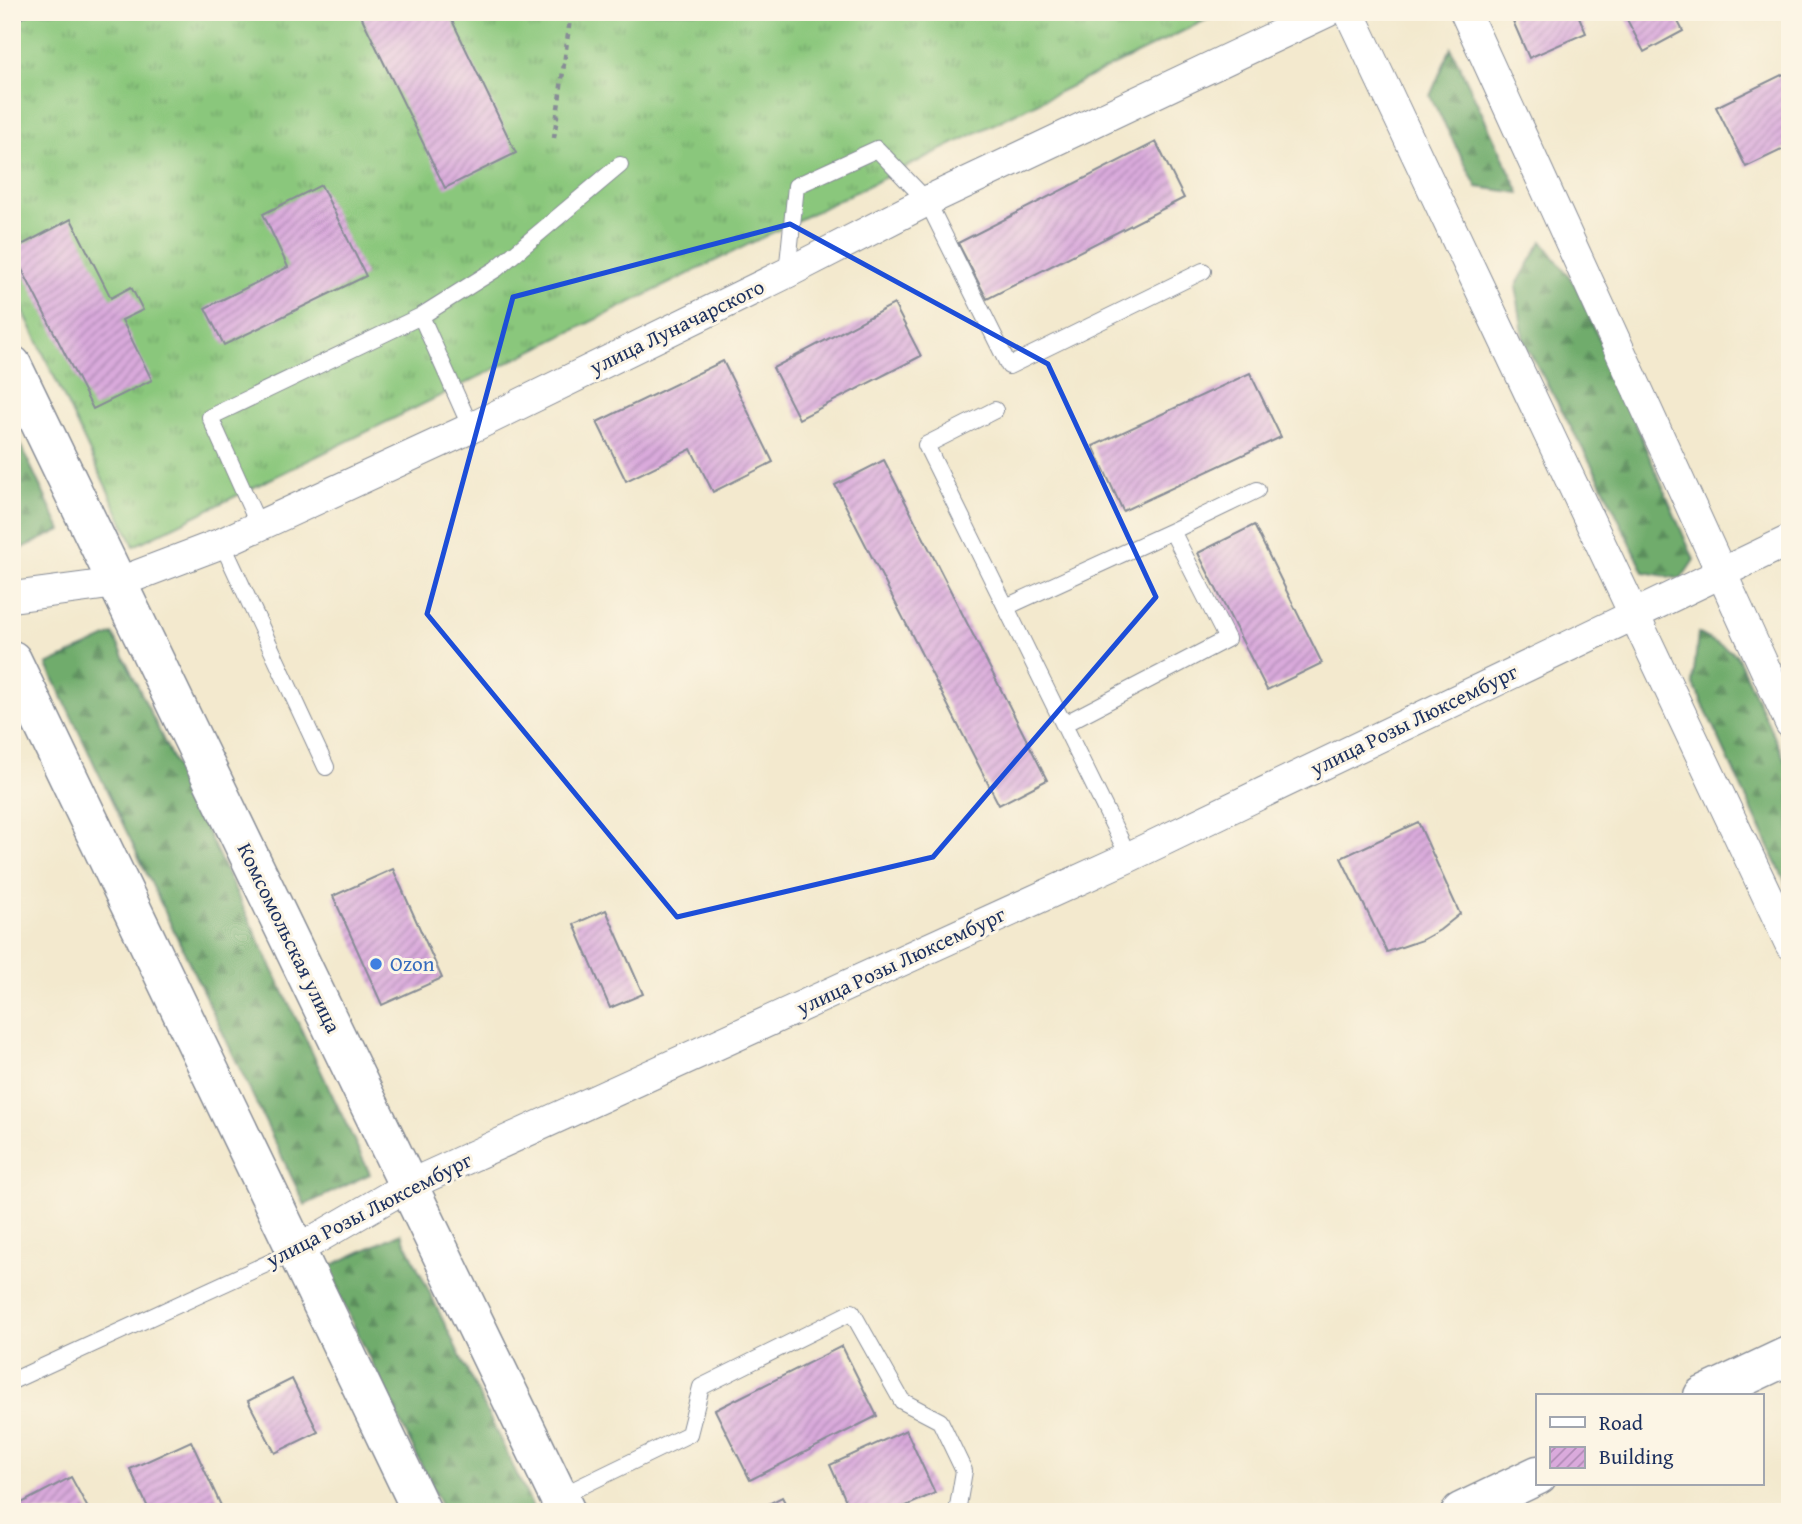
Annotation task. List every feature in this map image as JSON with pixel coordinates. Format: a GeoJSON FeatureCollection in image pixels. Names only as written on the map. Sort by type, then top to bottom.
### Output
{"type":"FeatureCollection","features":[{"type":"Feature","properties":{"kind":"street","name":"улица Луначарского"},"geometry":{"type":"LineString","coordinates":[[12,597],[117,583],[259,526],[471,428],[928,201],[1327,12]]}},
{"type":"Feature","properties":{"kind":"street"},"geometry":{"type":"LineString","coordinates":[[1349,12],[1790,944]]}},
{"type":"Feature","properties":{"kind":"street"},"geometry":{"type":"LineString","coordinates":[[1465,12],[1790,723]]}},
{"type":"Feature","properties":{"kind":"street","name":"Комсомольская улица"},"geometry":{"type":"LineString","coordinates":[[12,365],[563,1504]]}},
{"type":"Feature","properties":{"kind":"street","name":"улица Розы Люксембург"},"geometry":{"type":"LineString","coordinates":[[297,1250],[409,1185],[1129,857],[1790,540]]}},
{"type":"Feature","properties":{"kind":"street"},"geometry":{"type":"LineString","coordinates":[[12,660],[422,1512]]}},
{"type":"Feature","properties":{"kind":"street"},"geometry":{"type":"LineString","coordinates":[[1707,1394],[1790,1355]]}},
{"type":"Feature","properties":{"kind":"street"},"geometry":{"type":"LineString","coordinates":[[1461,1512],[1536,1476]]}},
{"type":"Feature","properties":{"kind":"lane"},"geometry":{"type":"LineString","coordinates":[[787,273],[796,186],[877,149],[928,201],[1009,366],[1203,271]]}},
{"type":"Feature","properties":{"kind":"lane"},"geometry":{"type":"LineString","coordinates":[[259,526],[209,417],[422,316],[496,269],[620,165]]}},
{"type":"Feature","properties":{"kind":"lane"},"geometry":{"type":"LineString","coordinates":[[422,316],[471,428]]}},
{"type":"Feature","properties":{"kind":"lane"},"geometry":{"type":"LineString","coordinates":[[995,410],[926,444],[1129,857]]}},
{"type":"Feature","properties":{"kind":"lane"},"geometry":{"type":"LineString","coordinates":[[1006,607],[1256,490]]}},
{"type":"Feature","properties":{"kind":"lane"},"geometry":{"type":"LineString","coordinates":[[1064,724],[1227,639],[1172,531]]}},
{"type":"Feature","properties":{"kind":"lane"},"geometry":{"type":"LineString","coordinates":[[222,542],[326,767]]}},
{"type":"Feature","properties":{"kind":"lane","name":"улица Розы Люксембург"},"geometry":{"type":"LineString","coordinates":[[12,1381],[297,1250]]}},
{"type":"Feature","properties":{"kind":"lane"},"geometry":{"type":"LineString","coordinates":[[563,1504],[689,1434],[701,1387],[852,1312],[902,1401],[940,1421],[964,1471],[957,1512]]}},
{"type":"Feature","properties":{"kind":"path"},"geometry":{"type":"LineString","coordinates":[[554,138],[571,12]]}},
{"type":"Feature","properties":{"kind":"highlighted area"},"geometry":{"type":"Polygon","coordinates":[[[790,224],[1048,364],[1156,597],[933,857],[677,917],[427,614],[513,297],[790,224]]]}},
{"type":"Feature","properties":{"kind":"green space"},"geometry":{"type":"Polygon","coordinates":[[[12,12],[1222,12],[134,546],[12,287],[12,12]]]}},
{"type":"Feature","properties":{"kind":"green space"},"geometry":{"type":"Polygon","coordinates":[[[1451,48],[1520,193],[1477,187],[1430,96],[1451,48]]]}},
{"type":"Feature","properties":{"kind":"green space"},"geometry":{"type":"Polygon","coordinates":[[[1542,241],[1576,286],[1694,560],[1681,579],[1644,572],[1600,480],[1524,342],[1516,286],[1542,241]]]}},
{"type":"Feature","properties":{"kind":"green space"},"geometry":{"type":"Polygon","coordinates":[[[12,427],[61,530],[12,553],[12,427]]]}},
{"type":"Feature","properties":{"kind":"green space"},"geometry":{"type":"Polygon","coordinates":[[[1698,633],[1736,654],[1790,771],[1790,892],[1693,683],[1698,633]]]}},
{"type":"Feature","properties":{"kind":"green space"},"geometry":{"type":"Polygon","coordinates":[[[113,634],[370,1174],[305,1205],[47,665],[113,634]]]}},
{"type":"Feature","properties":{"kind":"green space"},"geometry":{"type":"Polygon","coordinates":[[[401,1233],[535,1512],[444,1512],[326,1268],[401,1233]]]}},
{"type":"Feature","properties":{"kind":"building"},"geometry":{"type":"Polygon","coordinates":[[[13,12],[34,12],[17,20],[13,12]]]}},
{"type":"Feature","properties":{"kind":"building"},"geometry":{"type":"Polygon","coordinates":[[[359,12],[448,12],[516,153],[445,188],[359,12]]]}},
{"type":"Feature","properties":{"kind":"building"},"geometry":{"type":"Polygon","coordinates":[[[1509,12],[1577,12],[1586,33],[1529,58],[1509,12]]]}},
{"type":"Feature","properties":{"kind":"building"},"geometry":{"type":"Polygon","coordinates":[[[1623,12],[1673,12],[1683,31],[1644,52],[1623,12]]]}},
{"type":"Feature","properties":{"kind":"building"},"geometry":{"type":"Polygon","coordinates":[[[1790,71],[1790,146],[1746,167],[1716,107],[1790,71]]]}},
{"type":"Feature","properties":{"kind":"building"},"geometry":{"type":"Polygon","coordinates":[[[1156,142],[1184,198],[987,299],[958,243],[1156,142]]]}},
{"type":"Feature","properties":{"kind":"building"},"geometry":{"type":"Polygon","coordinates":[[[321,185],[366,276],[224,345],[205,308],[288,267],[263,214],[321,185]]]}},
{"type":"Feature","properties":{"kind":"building"},"geometry":{"type":"Polygon","coordinates":[[[71,219],[111,298],[131,287],[143,310],[122,320],[152,380],[93,409],[12,250],[71,219]]]}},
{"type":"Feature","properties":{"kind":"building"},"geometry":{"type":"Polygon","coordinates":[[[894,304],[921,356],[799,419],[773,368],[894,304]]]}},
{"type":"Feature","properties":{"kind":"building"},"geometry":{"type":"Polygon","coordinates":[[[723,361],[773,462],[713,492],[691,449],[626,481],[597,422],[723,361]]]}},
{"type":"Feature","properties":{"kind":"building"},"geometry":{"type":"Polygon","coordinates":[[[1250,373],[1281,437],[1123,511],[1093,446],[1250,373]]]}},
{"type":"Feature","properties":{"kind":"building"},"geometry":{"type":"Polygon","coordinates":[[[884,460],[1047,780],[999,805],[835,485],[884,460]]]}},
{"type":"Feature","properties":{"kind":"building"},"geometry":{"type":"Polygon","coordinates":[[[1254,525],[1322,663],[1267,690],[1198,553],[1254,525]]]}},
{"type":"Feature","properties":{"kind":"building"},"geometry":{"type":"Polygon","coordinates":[[[1418,822],[1460,914],[1422,940],[1387,952],[1341,858],[1418,822]]]}},
{"type":"Feature","properties":{"kind":"building"},"geometry":{"type":"Polygon","coordinates":[[[393,869],[442,978],[382,1005],[333,896],[393,869]]]}},
{"type":"Feature","properties":{"kind":"building"},"geometry":{"type":"Polygon","coordinates":[[[606,910],[643,994],[610,1008],[574,924],[606,910]]]}},
{"type":"Feature","properties":{"kind":"building"},"geometry":{"type":"Polygon","coordinates":[[[842,1346],[877,1416],[750,1480],[715,1410],[842,1346]]]}},
{"type":"Feature","properties":{"kind":"building"},"geometry":{"type":"Polygon","coordinates":[[[292,1379],[318,1432],[275,1453],[248,1401],[292,1379]]]}},
{"type":"Feature","properties":{"kind":"building"},"geometry":{"type":"Polygon","coordinates":[[[906,1430],[935,1493],[893,1512],[851,1512],[830,1465],[906,1430]]]}},
{"type":"Feature","properties":{"kind":"building"},"geometry":{"type":"Polygon","coordinates":[[[191,1441],[224,1512],[150,1512],[130,1469],[191,1441]]]}},
{"type":"Feature","properties":{"kind":"building"},"geometry":{"type":"Polygon","coordinates":[[[71,1477],[90,1512],[12,1512],[12,1508],[71,1477]]]}},
{"type":"Feature","properties":{"kind":"building"},"geometry":{"type":"Polygon","coordinates":[[[782,1497],[790,1512],[753,1512],[782,1497]]]}},
{"type":"Feature","properties":{"kind":"place","name":"Ozon"},"geometry":{"type":"Point","coordinates":[376,964]}}]}
